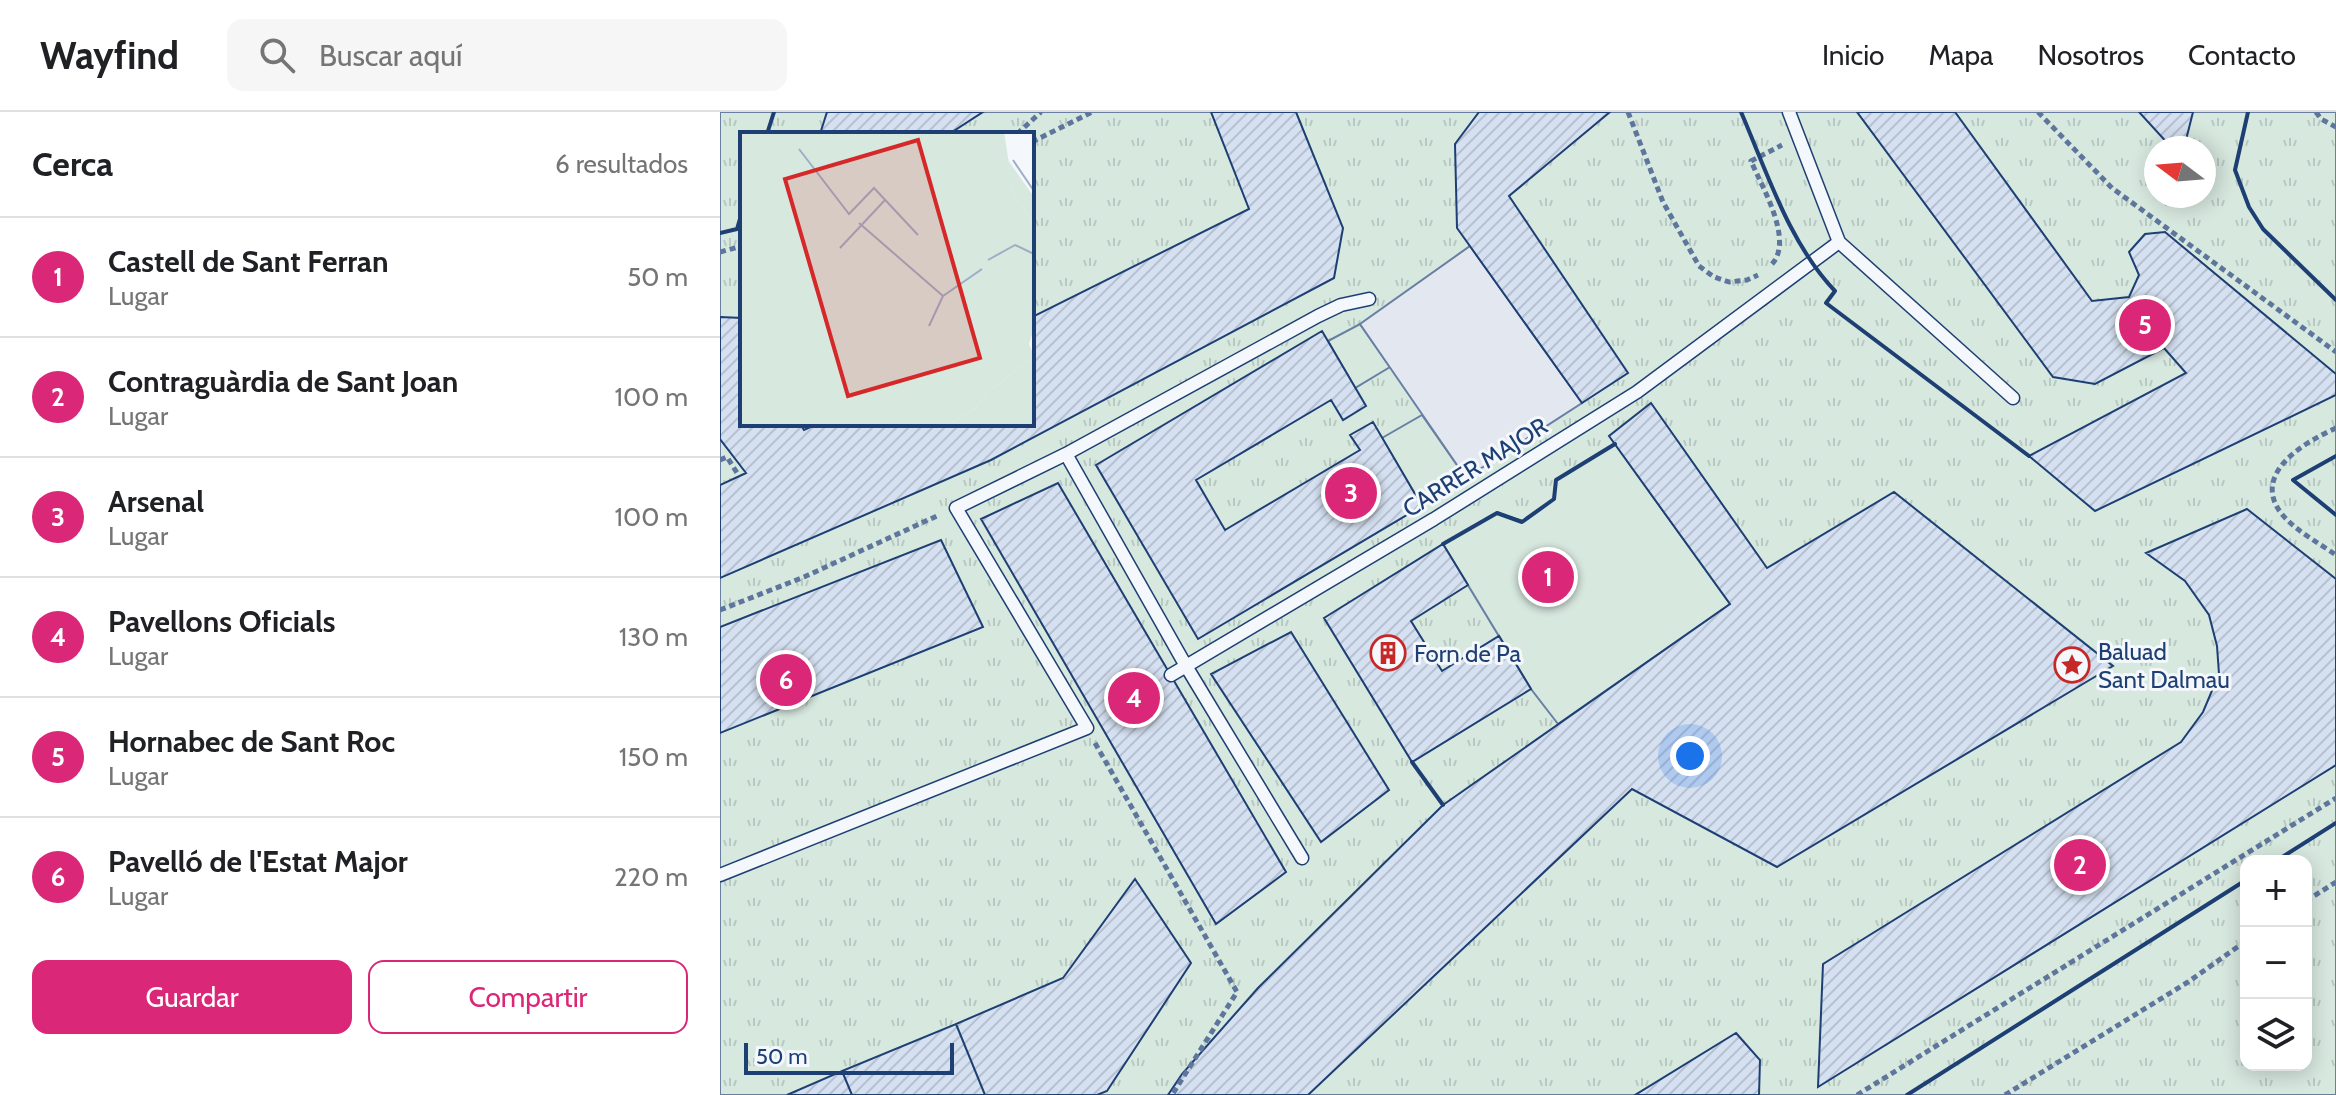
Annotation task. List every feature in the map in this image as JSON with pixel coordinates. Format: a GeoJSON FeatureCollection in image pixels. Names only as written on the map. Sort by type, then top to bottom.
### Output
{"type":"FeatureCollection","features":[{"type":"Feature","properties":{"kind":"lane"},"geometry":{"type":"LineString","coordinates":[[1789,112],[1839,242],[2013,398]]}},
{"type":"Feature","properties":{"kind":"lane","name":"CARRER MAJOR"},"geometry":{"type":"LineString","coordinates":[[1171,675],[1434,519],[1637,392],[1839,242]]}},
{"type":"Feature","properties":{"kind":"lane"},"geometry":{"type":"LineString","coordinates":[[720,875],[1092,724],[956,508],[1066,454],[1318,316],[1341,305],[1369,299]]}},
{"type":"Feature","properties":{"kind":"lane"},"geometry":{"type":"LineString","coordinates":[[1066,454],[1186,666],[1302,858]]}},
{"type":"Feature","properties":{"kind":"path"},"geometry":{"type":"LineString","coordinates":[[1019,132],[1041,112]]}},
{"type":"Feature","properties":{"kind":"path"},"geometry":{"type":"LineString","coordinates":[[1034,141],[1092,112]]}},
{"type":"Feature","properties":{"kind":"path"},"geometry":{"type":"LineString","coordinates":[[1628,112],[1663,202],[1690,251],[1699,266],[1714,277],[1729,282],[1747,280],[1763,273],[1776,260],[1782,243],[1780,234],[1751,161],[1798,137]]}},
{"type":"Feature","properties":{"kind":"path"},"geometry":{"type":"LineString","coordinates":[[2038,112],[2112,188],[2336,352]]}},
{"type":"Feature","properties":{"kind":"path"},"geometry":{"type":"LineString","coordinates":[[2316,112],[2321,119],[2336,127]]}},
{"type":"Feature","properties":{"kind":"path"},"geometry":{"type":"LineString","coordinates":[[720,252],[740,247]]}},
{"type":"Feature","properties":{"kind":"path"},"geometry":{"type":"LineString","coordinates":[[2336,428],[2304,443],[2280,467],[2273,501],[2283,516],[2336,555]]}},
{"type":"Feature","properties":{"kind":"path"},"geometry":{"type":"LineString","coordinates":[[720,460],[727,457],[739,476]]}},
{"type":"Feature","properties":{"kind":"path"},"geometry":{"type":"LineString","coordinates":[[720,610],[804,577],[956,508]]}},
{"type":"Feature","properties":{"kind":"path"},"geometry":{"type":"LineString","coordinates":[[1092,724],[1237,992],[1172,1095]]}},
{"type":"Feature","properties":{"kind":"path"},"geometry":{"type":"LineString","coordinates":[[1857,1095],[2336,798]]}},
{"type":"Feature","properties":{"kind":"path"},"geometry":{"type":"LineString","coordinates":[[2312,897],[2336,882]]}},
{"type":"Feature","properties":{"kind":"path"},"geometry":{"type":"LineString","coordinates":[[2005,1095],[2188,982],[2240,945]]}},
{"type":"Feature","properties":{"kind":"green space"},"geometry":{"type":"Polygon","coordinates":[[[720,112],[2336,112],[2336,1095],[720,1095],[720,112]]]}},
{"type":"Feature","properties":{"kind":"green space"},"geometry":{"type":"Polygon","coordinates":[[[1360,324],[1390,367],[1355,388],[1328,341],[1360,324]]]}},
{"type":"Feature","properties":{"kind":"green space"},"geometry":{"type":"Polygon","coordinates":[[[1422,415],[1466,478],[1422,506],[1382,438],[1422,415]]]}},
{"type":"Feature","properties":{"kind":"green space"},"geometry":{"type":"Polygon","coordinates":[[[1615,444],[1730,604],[1558,724],[1531,689],[1443,544],[1497,513],[1523,521],[1554,499],[1556,480],[1615,444]]]}},
{"type":"Feature","properties":{"kind":"shaded area"},"geometry":{"type":"Polygon","coordinates":[[[1470,246],[1582,403],[1466,478],[1360,324],[1470,246]]]}},
{"type":"Feature","properties":{"kind":"building"},"geometry":{"type":"Polygon","coordinates":[[[827,112],[983,112],[952,132],[821,132],[827,112]]]}},
{"type":"Feature","properties":{"kind":"building"},"geometry":{"type":"Polygon","coordinates":[[[1211,112],[1296,112],[1343,228],[1334,278],[991,460],[720,578],[720,485],[746,473],[720,439],[720,317],[740,318],[740,426],[801,426],[804,430],[813,426],[1034,426],[1034,316],[1249,209],[1211,112]]]}},
{"type":"Feature","properties":{"kind":"building"},"geometry":{"type":"Polygon","coordinates":[[[1479,112],[1610,112],[1509,196],[1628,373],[1582,403],[1457,228],[1455,144],[1479,112]]]}},
{"type":"Feature","properties":{"kind":"building"},"geometry":{"type":"Polygon","coordinates":[[[1857,112],[1955,112],[2092,301],[2129,297],[2139,275],[2129,252],[2145,234],[2165,232],[2336,374],[2336,395],[2095,511],[2029,456],[2186,373],[2164,348],[2095,384],[2053,377],[1857,112]]]}},
{"type":"Feature","properties":{"kind":"building"},"geometry":{"type":"Polygon","coordinates":[[[2139,112],[2193,112],[2187,136],[2161,136],[2139,112]]]}},
{"type":"Feature","properties":{"kind":"building"},"geometry":{"type":"Polygon","coordinates":[[[1322,331],[1366,406],[1343,420],[1331,400],[1196,480],[1225,530],[1360,450],[1350,435],[1373,422],[1422,506],[1198,639],[1096,465],[1322,331]]]}},
{"type":"Feature","properties":{"kind":"building"},"geometry":{"type":"Polygon","coordinates":[[[1651,403],[1767,568],[1894,492],[2113,666],[1777,867],[1632,789],[1308,1095],[1168,1095],[1182,1074],[1258,988],[1443,805],[1730,604],[1609,436],[1651,403]]]}},
{"type":"Feature","properties":{"kind":"building"},"geometry":{"type":"Polygon","coordinates":[[[1058,483],[1286,872],[1216,924],[981,519],[1058,483]]]}},
{"type":"Feature","properties":{"kind":"building"},"geometry":{"type":"Polygon","coordinates":[[[2247,509],[2336,579],[2336,765],[1818,1087],[1823,964],[2181,742],[2203,712],[2219,674],[2217,646],[2209,615],[2185,581],[2146,553],[2247,509]]]}},
{"type":"Feature","properties":{"kind":"building"},"geometry":{"type":"Polygon","coordinates":[[[941,540],[983,627],[720,733],[720,627],[941,540]]]}},
{"type":"Feature","properties":{"kind":"building","name":"Forn de Pa"},"geometry":{"type":"Polygon","coordinates":[[[1443,544],[1468,585],[1411,621],[1442,671],[1499,636],[1531,689],[1412,762],[1324,618],[1443,544]]]}},
{"type":"Feature","properties":{"kind":"building"},"geometry":{"type":"Polygon","coordinates":[[[1291,632],[1389,790],[1321,842],[1211,674],[1291,632]]]}},
{"type":"Feature","properties":{"kind":"building"},"geometry":{"type":"Polygon","coordinates":[[[1135,879],[1191,963],[1107,1091],[1097,1095],[985,1095],[956,1024],[1063,978],[1135,879]]]}},
{"type":"Feature","properties":{"kind":"building"},"geometry":{"type":"Polygon","coordinates":[[[956,1024],[985,1095],[852,1095],[842,1071],[956,1024]]]}},
{"type":"Feature","properties":{"kind":"building"},"geometry":{"type":"Polygon","coordinates":[[[1736,1033],[1760,1060],[1759,1095],[1635,1095],[1736,1033]]]}},
{"type":"Feature","properties":{"kind":"building"},"geometry":{"type":"Polygon","coordinates":[[[842,1071],[852,1095],[787,1095],[842,1071]]]}},
{"type":"Feature","properties":{"kind":"wall"},"geometry":{"type":"LineString","coordinates":[[768,132],[774,112]]}},
{"type":"Feature","properties":{"kind":"wall"},"geometry":{"type":"LineString","coordinates":[[1741,112],[1792,229],[1835,291],[1826,303],[2029,456]]}},
{"type":"Feature","properties":{"kind":"wall"},"geometry":{"type":"LineString","coordinates":[[2248,112],[2235,170],[2249,207],[2263,229],[2336,300]]}},
{"type":"Feature","properties":{"kind":"wall"},"geometry":{"type":"LineString","coordinates":[[720,233],[737,229],[740,219]]}},
{"type":"Feature","properties":{"kind":"wall"},"geometry":{"type":"LineString","coordinates":[[1443,544],[1497,513],[1522,522],[1554,499],[1556,480],[1615,444]]}},
{"type":"Feature","properties":{"kind":"wall"},"geometry":{"type":"LineString","coordinates":[[2336,456],[2293,480],[2336,515]]}},
{"type":"Feature","properties":{"kind":"wall"},"geometry":{"type":"LineString","coordinates":[[1412,762],[1443,805]]}},
{"type":"Feature","properties":{"kind":"wall"},"geometry":{"type":"LineString","coordinates":[[2285,855],[2336,823]]}},
{"type":"Feature","properties":{"kind":"wall"},"geometry":{"type":"LineString","coordinates":[[1907,1095],[2240,884]]}},
{"type":"Feature","properties":{"kind":"place","name":"Hornabec de Sant Roc"},"geometry":{"type":"Point","coordinates":[2145,325]}},
{"type":"Feature","properties":{"kind":"place","name":"Arsenal"},"geometry":{"type":"Point","coordinates":[1351,493]}},
{"type":"Feature","properties":{"kind":"place","name":"Castell de Sant Ferran"},"geometry":{"type":"Point","coordinates":[1548,577]}},
{"type":"Feature","properties":{"kind":"place","name":"Forn de Pa"},"geometry":{"type":"Point","coordinates":[1388,653]}},
{"type":"Feature","properties":{"kind":"place","name":"Baluad Sant Dalmau"},"geometry":{"type":"Point","coordinates":[2072,665]}},
{"type":"Feature","properties":{"kind":"place","name":"Pavelló de l'Estat Major"},"geometry":{"type":"Point","coordinates":[786,680]}},
{"type":"Feature","properties":{"kind":"place","name":"Pavellons Oficials"},"geometry":{"type":"Point","coordinates":[1134,698]}},
{"type":"Feature","properties":{"kind":"place","name":"Contraguàrdia de Sant Joan"},"geometry":{"type":"Point","coordinates":[2080,865]}}]}
